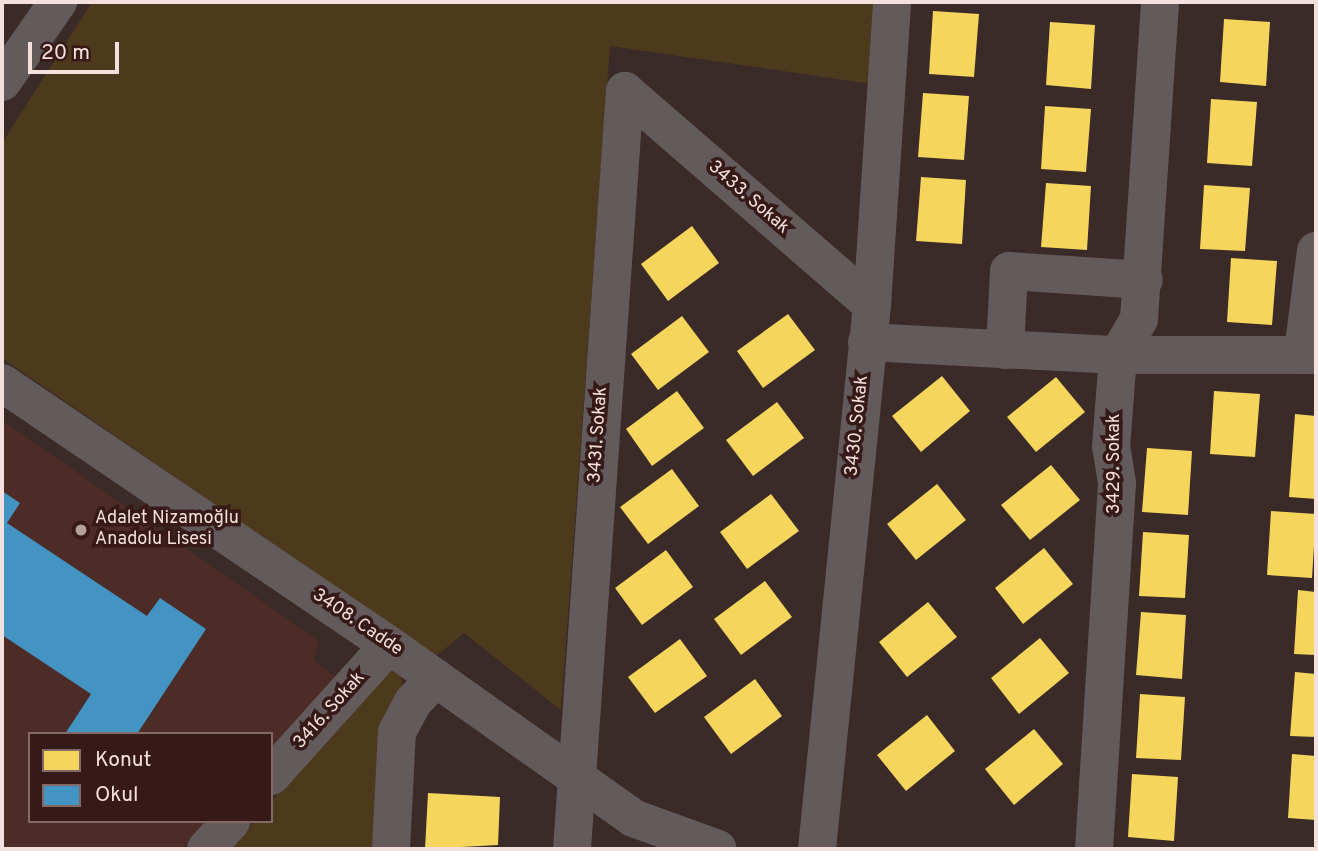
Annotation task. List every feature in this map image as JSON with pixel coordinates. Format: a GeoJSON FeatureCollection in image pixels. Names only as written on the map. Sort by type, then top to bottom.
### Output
{"type":"FeatureCollection","features":[{"type":"Feature","properties":{"kind":"street"},"geometry":{"type":"LineString","coordinates":[[2,82],[58,2]]}},
{"type":"Feature","properties":{"kind":"street","name":"3430. Sokak"},"geometry":{"type":"LineString","coordinates":[[817,849],[869,323],[892,2]]}},
{"type":"Feature","properties":{"kind":"street","name":"3429. Sokak"},"geometry":{"type":"LineString","coordinates":[[1094,849],[1117,483],[1111,447],[1118,355],[1139,319],[1144,280],[1160,2]]}},
{"type":"Feature","properties":{"kind":"street","name":"3433. Sokak"},"geometry":{"type":"LineString","coordinates":[[625,91],[869,323]]}},
{"type":"Feature","properties":{"kind":"street","name":"3431. Sokak"},"geometry":{"type":"LineString","coordinates":[[572,849],[574,780],[625,91]]}},
{"type":"Feature","properties":{"kind":"street"},"geometry":{"type":"LineString","coordinates":[[869,323],[1005,349],[1118,355],[1310,354],[1316,251]]}},
{"type":"Feature","properties":{"kind":"street"},"geometry":{"type":"LineString","coordinates":[[1005,349],[1009,271],[1144,280]]}},
{"type":"Feature","properties":{"kind":"street","name":"3408. Cadde"},"geometry":{"type":"LineString","coordinates":[[2,383],[389,645],[574,780],[633,818],[718,849]]}},
{"type":"Feature","properties":{"kind":"street","name":"3416. Sokak"},"geometry":{"type":"LineString","coordinates":[[273,774],[389,645]]}},
{"type":"Feature","properties":{"kind":"street"},"geometry":{"type":"LineString","coordinates":[[391,849],[397,732],[413,702],[436,678]]}},
{"type":"Feature","properties":{"kind":"street"},"geometry":{"type":"LineString","coordinates":[[206,849],[229,823]]}},
{"type":"Feature","properties":{"kind":"shaded area"},"geometry":{"type":"Polygon","coordinates":[[[92,2],[877,2],[872,84],[610,46],[561,710],[464,633],[436,656],[2,358],[2,143],[92,2]]]}},
{"type":"Feature","properties":{"kind":"shaded area","name":"Adalet Nizamoğlu Anadolu Lisesi"},"geometry":{"type":"Polygon","coordinates":[[[2,420],[319,641],[314,660],[336,677],[273,748],[273,732],[28,732],[28,823],[205,823],[182,849],[2,849],[2,420]]]}},
{"type":"Feature","properties":{"kind":"shaded area"},"geometry":{"type":"Polygon","coordinates":[[[387,667],[400,673],[403,688],[379,849],[231,849],[253,823],[273,823],[273,800],[387,667]]]}},
{"type":"Feature","properties":{"kind":"building: Konut"},"geometry":{"type":"Polygon","coordinates":[[[933,11],[979,14],[974,77],[929,74],[933,11]]]}},
{"type":"Feature","properties":{"kind":"building: Konut"},"geometry":{"type":"Polygon","coordinates":[[[1224,19],[1270,22],[1266,86],[1220,82],[1224,19]]]}},
{"type":"Feature","properties":{"kind":"building: Konut"},"geometry":{"type":"Polygon","coordinates":[[[1050,22],[1095,25],[1091,89],[1046,85],[1050,22]]]}},
{"type":"Feature","properties":{"kind":"building: Konut"},"geometry":{"type":"Polygon","coordinates":[[[923,93],[969,96],[964,160],[918,157],[923,93]]]}},
{"type":"Feature","properties":{"kind":"building: Konut"},"geometry":{"type":"Polygon","coordinates":[[[1211,99],[1257,102],[1252,166],[1207,163],[1211,99]]]}},
{"type":"Feature","properties":{"kind":"building: Konut"},"geometry":{"type":"Polygon","coordinates":[[[1045,106],[1091,109],[1086,172],[1041,169],[1045,106]]]}},
{"type":"Feature","properties":{"kind":"building: Konut"},"geometry":{"type":"Polygon","coordinates":[[[921,177],[966,180],[962,244],[916,241],[921,177]]]}},
{"type":"Feature","properties":{"kind":"building: Konut"},"geometry":{"type":"Polygon","coordinates":[[[1046,183],[1091,186],[1087,250],[1041,247],[1046,183]]]}},
{"type":"Feature","properties":{"kind":"building: Konut"},"geometry":{"type":"Polygon","coordinates":[[[1204,185],[1250,188],[1245,251],[1200,249],[1204,185]]]}},
{"type":"Feature","properties":{"kind":"building: Konut"},"geometry":{"type":"Polygon","coordinates":[[[692,226],[719,263],[668,301],[641,264],[692,226]]]}},
{"type":"Feature","properties":{"kind":"building: Konut"},"geometry":{"type":"Polygon","coordinates":[[[1231,258],[1277,261],[1272,325],[1227,322],[1231,258]]]}},
{"type":"Feature","properties":{"kind":"building: Konut"},"geometry":{"type":"Polygon","coordinates":[[[788,314],[815,350],[763,388],[737,351],[788,314]]]}},
{"type":"Feature","properties":{"kind":"building: Konut"},"geometry":{"type":"Polygon","coordinates":[[[682,316],[709,352],[658,390],[631,354],[682,316]]]}},
{"type":"Feature","properties":{"kind":"building: Konut"},"geometry":{"type":"Polygon","coordinates":[[[942,376],[970,411],[921,452],[892,416],[942,376]]]}},
{"type":"Feature","properties":{"kind":"building: Konut"},"geometry":{"type":"Polygon","coordinates":[[[1056,377],[1085,412],[1036,452],[1007,417],[1056,377]]]}},
{"type":"Feature","properties":{"kind":"building: Konut"},"geometry":{"type":"Polygon","coordinates":[[[677,391],[704,428],[652,466],[626,429],[677,391]]]}},
{"type":"Feature","properties":{"kind":"building: Konut"},"geometry":{"type":"Polygon","coordinates":[[[1214,391],[1260,394],[1255,457],[1210,454],[1214,391]]]}},
{"type":"Feature","properties":{"kind":"building: Konut"},"geometry":{"type":"Polygon","coordinates":[[[777,402],[804,438],[753,476],[726,440],[777,402]]]}},
{"type":"Feature","properties":{"kind":"building: Konut"},"geometry":{"type":"Polygon","coordinates":[[[1295,414],[1316,416],[1316,499],[1289,497],[1295,414]]]}},
{"type":"Feature","properties":{"kind":"building: Konut"},"geometry":{"type":"Polygon","coordinates":[[[1147,448],[1192,451],[1188,515],[1142,512],[1147,448]]]}},
{"type":"Feature","properties":{"kind":"building: Konut"},"geometry":{"type":"Polygon","coordinates":[[[1051,465],[1080,500],[1030,540],[1001,505],[1051,465]]]}},
{"type":"Feature","properties":{"kind":"building: Konut"},"geometry":{"type":"Polygon","coordinates":[[[672,469],[699,506],[648,544],[620,507],[672,469]]]}},
{"type":"Feature","properties":{"kind":"building: Konut"},"geometry":{"type":"Polygon","coordinates":[[[937,484],[966,520],[916,560],[887,524],[937,484]]]}},
{"type":"Feature","properties":{"kind":"building: Konut"},"geometry":{"type":"Polygon","coordinates":[[[771,494],[799,531],[747,569],[720,532],[771,494]]]}},
{"type":"Feature","properties":{"kind":"building: Konut"},"geometry":{"type":"Polygon","coordinates":[[[1271,511],[1316,514],[1312,578],[1267,575],[1271,511]]]}},
{"type":"Feature","properties":{"kind":"building: Konut"},"geometry":{"type":"Polygon","coordinates":[[[1143,532],[1189,535],[1185,598],[1139,596],[1143,532]]]}},
{"type":"Feature","properties":{"kind":"building: Konut"},"geometry":{"type":"Polygon","coordinates":[[[1044,548],[1073,584],[1023,624],[995,588],[1044,548]]]}},
{"type":"Feature","properties":{"kind":"building: Konut"},"geometry":{"type":"Polygon","coordinates":[[[666,550],[693,587],[642,625],[615,588],[666,550]]]}},
{"type":"Feature","properties":{"kind":"building: Konut"},"geometry":{"type":"Polygon","coordinates":[[[765,581],[792,617],[741,655],[714,619],[765,581]]]}},
{"type":"Feature","properties":{"kind":"building: Konut"},"geometry":{"type":"Polygon","coordinates":[[[1298,590],[1316,592],[1316,655],[1294,654],[1298,590]]]}},
{"type":"Feature","properties":{"kind":"building: Konut"},"geometry":{"type":"Polygon","coordinates":[[[928,602],[957,637],[907,677],[879,642],[928,602]]]}},
{"type":"Feature","properties":{"kind":"building: Konut"},"geometry":{"type":"Polygon","coordinates":[[[1141,612],[1186,615],[1182,679],[1136,675],[1141,612]]]}},
{"type":"Feature","properties":{"kind":"building: Konut"},"geometry":{"type":"Polygon","coordinates":[[[1040,638],[1069,673],[1019,714],[991,678],[1040,638]]]}},
{"type":"Feature","properties":{"kind":"building: Konut"},"geometry":{"type":"Polygon","coordinates":[[[680,639],[707,676],[655,713],[628,677],[680,639]]]}},
{"type":"Feature","properties":{"kind":"building: Konut"},"geometry":{"type":"Polygon","coordinates":[[[1295,672],[1316,674],[1316,737],[1290,736],[1295,672]]]}},
{"type":"Feature","properties":{"kind":"building: Konut"},"geometry":{"type":"Polygon","coordinates":[[[755,679],[782,716],[731,754],[704,717],[755,679]]]}},
{"type":"Feature","properties":{"kind":"building: Konut"},"geometry":{"type":"Polygon","coordinates":[[[1140,694],[1185,697],[1181,760],[1136,758],[1140,694]]]}},
{"type":"Feature","properties":{"kind":"building: Konut"},"geometry":{"type":"Polygon","coordinates":[[[927,715],[955,751],[906,791],[877,755],[927,715]]]}},
{"type":"Feature","properties":{"kind":"building: Konut"},"geometry":{"type":"Polygon","coordinates":[[[1034,729],[1063,764],[1014,805],[985,769],[1034,729]]]}},
{"type":"Feature","properties":{"kind":"building: Konut"},"geometry":{"type":"Polygon","coordinates":[[[1292,754],[1316,756],[1316,820],[1288,818],[1292,754]]]}},
{"type":"Feature","properties":{"kind":"building: Konut"},"geometry":{"type":"Polygon","coordinates":[[[1132,774],[1178,777],[1174,841],[1128,837],[1132,774]]]}},
{"type":"Feature","properties":{"kind":"building: Konut"},"geometry":{"type":"Polygon","coordinates":[[[428,793],[500,797],[498,845],[425,849],[428,793]]]}},
{"type":"Feature","properties":{"kind":"building: Okul"},"geometry":{"type":"Polygon","coordinates":[[[2,491],[20,503],[7,523],[147,616],[160,598],[206,629],[138,732],[66,732],[91,694],[2,635],[2,491]]]}},
{"type":"Feature","properties":{"kind":"place","name":"Adalet Nizamoğlu Anadolu Lisesi"},"geometry":{"type":"Point","coordinates":[81,530]}}]}
